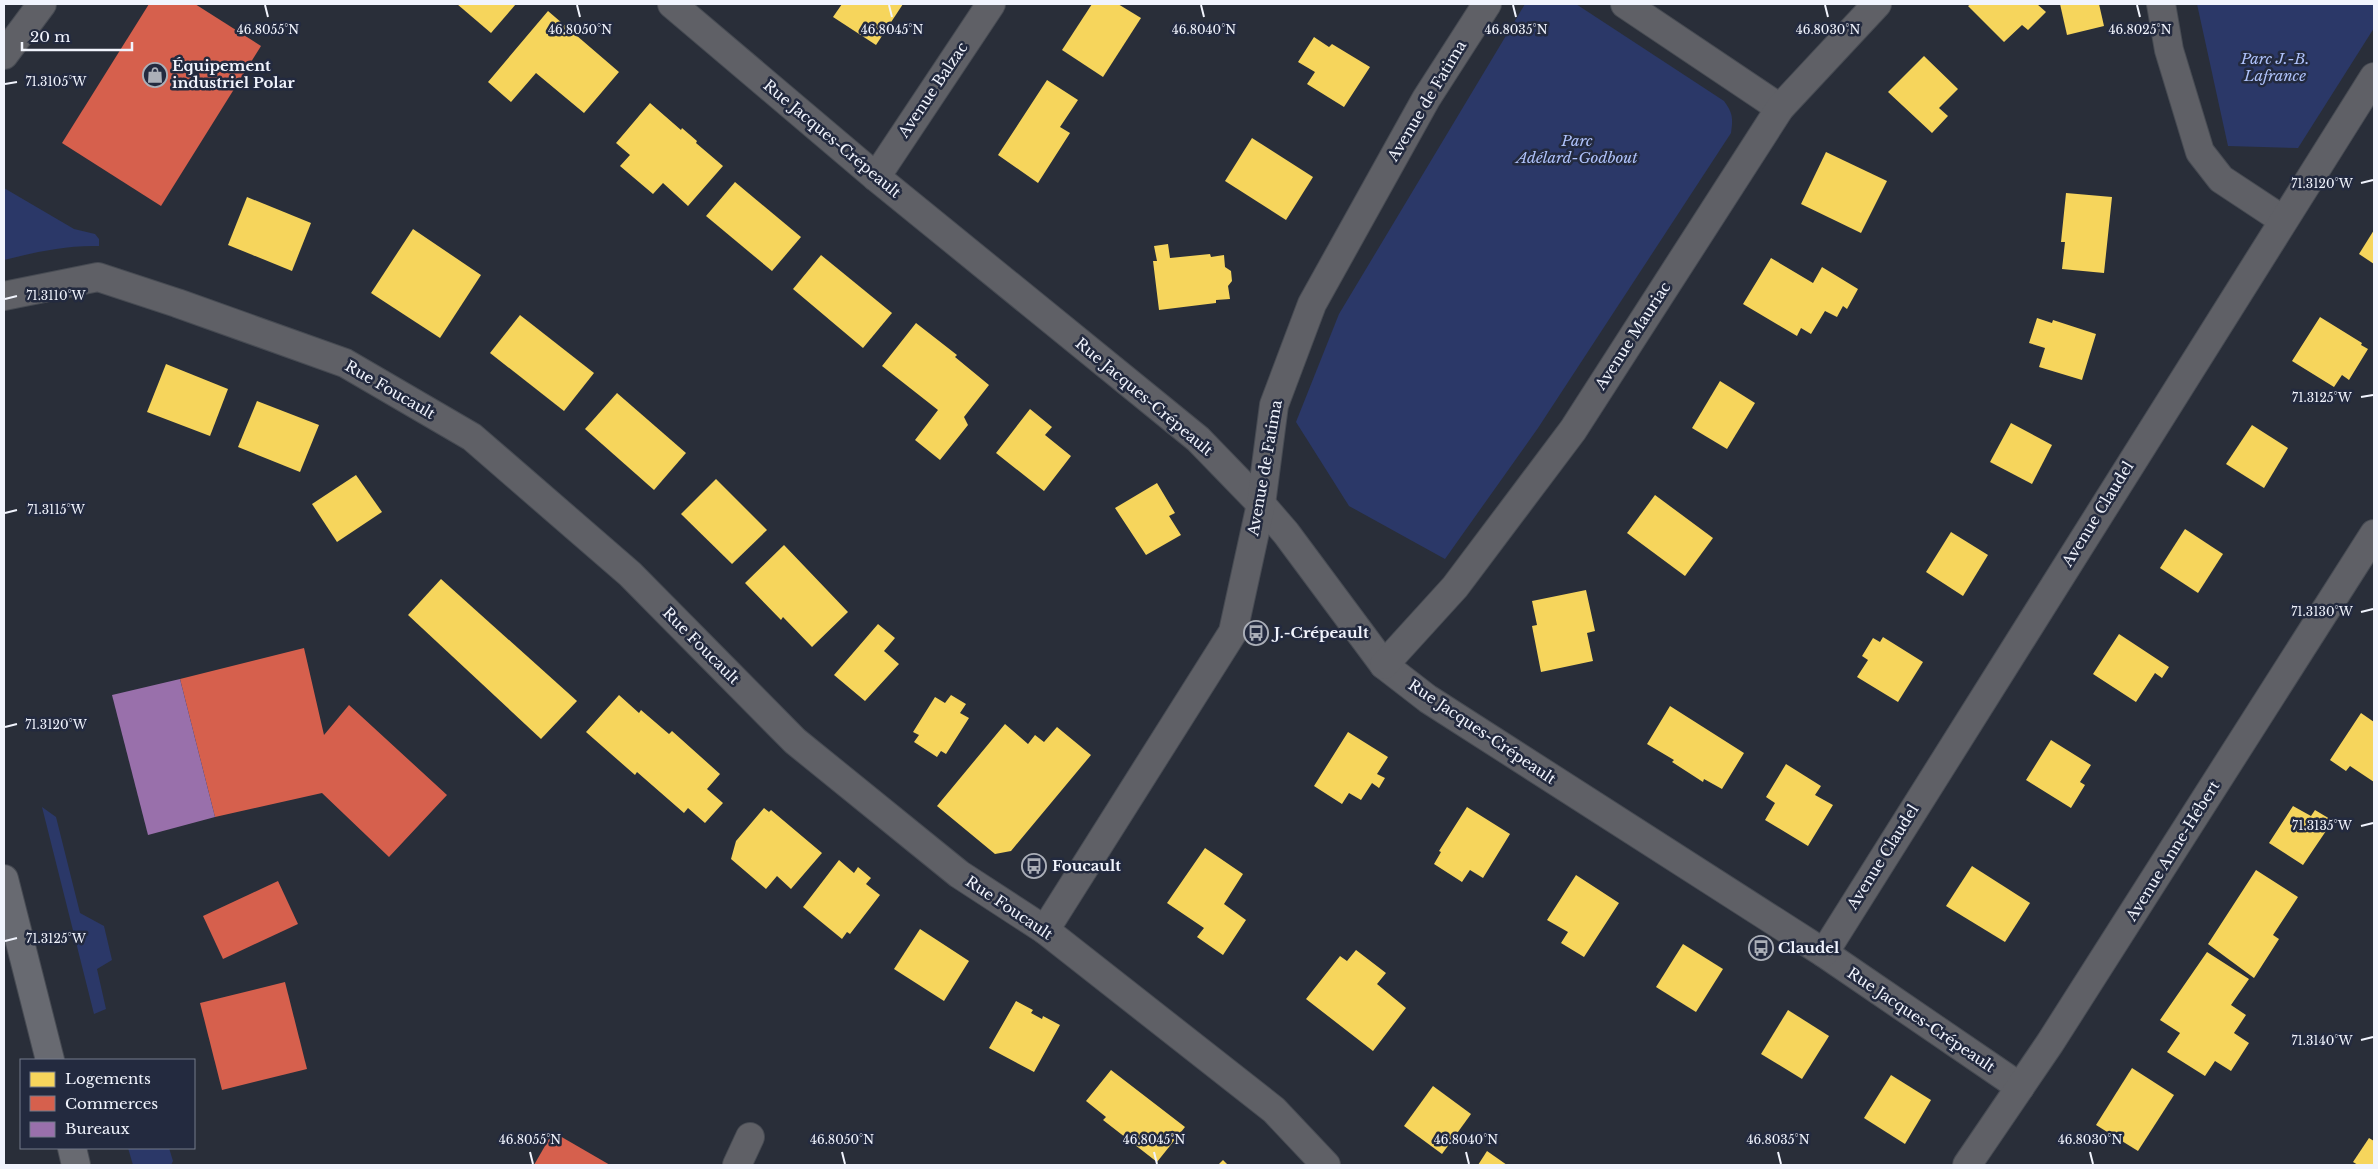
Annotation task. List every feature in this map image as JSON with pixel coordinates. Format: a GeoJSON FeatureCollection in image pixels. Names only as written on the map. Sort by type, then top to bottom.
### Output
{"type":"FeatureCollection","features":[{"type":"Feature","properties":{"kind":"main road"},"geometry":{"type":"LineString","coordinates":[[4,878],[50,1059]]}},
{"type":"Feature","properties":{"kind":"main road"},"geometry":{"type":"LineString","coordinates":[[72,1149],[76,1165]]}},
{"type":"Feature","properties":{"kind":"street"},"geometry":{"type":"LineString","coordinates":[[4,55],[42,4]]}},
{"type":"Feature","properties":{"kind":"street","name":"Rue Jacques-Crépeault"},"geometry":{"type":"LineString","coordinates":[[672,4],[876,177],[1198,439],[1261,504],[1286,533],[1384,665],[1428,699],[1824,953],[2020,1087]]}},
{"type":"Feature","properties":{"kind":"street","name":"Avenue Balzac"},"geometry":{"type":"LineString","coordinates":[[876,177],[991,4]]}},
{"type":"Feature","properties":{"kind":"street","name":"Avenue de Fatima"},"geometry":{"type":"LineString","coordinates":[[1045,930],[1234,632],[1261,504],[1274,405],[1312,304],[1426,99],[1487,4]]}},
{"type":"Feature","properties":{"kind":"street"},"geometry":{"type":"LineString","coordinates":[[1625,4],[1780,108]]}},
{"type":"Feature","properties":{"kind":"street","name":"Avenue Mauriac"},"geometry":{"type":"LineString","coordinates":[[1384,665],[1455,587],[1573,430],[1780,108],[1877,4]]}},
{"type":"Feature","properties":{"kind":"street"},"geometry":{"type":"LineString","coordinates":[[2161,4],[2169,50],[2200,152],[2221,179],[2283,220]]}},
{"type":"Feature","properties":{"kind":"street","name":"Avenue Claudel"},"geometry":{"type":"LineString","coordinates":[[1824,953],[2374,77]]}},
{"type":"Feature","properties":{"kind":"street","name":"Rue Foucault"},"geometry":{"type":"LineString","coordinates":[[4,296],[98,278],[177,303],[345,363],[472,438],[630,574],[795,742],[959,874],[1045,930],[1274,1110],[1326,1165]]}},
{"type":"Feature","properties":{"kind":"street","name":"Avenue Anne-Hébert"},"geometry":{"type":"LineString","coordinates":[[1974,1163],[2020,1087],[2374,534]]}},
{"type":"Feature","properties":{"kind":"street"},"geometry":{"type":"LineString","coordinates":[[737,1165],[750,1137]]}},
{"type":"Feature","properties":{"kind":"green space","name":"Parc Adélard-Godbout"},"geometry":{"type":"Polygon","coordinates":[[[1525,4],[1576,4],[1724,101],[1732,116],[1731,133],[1538,428],[1445,559],[1349,506],[1296,422],[1339,314],[1525,4]]]}},
{"type":"Feature","properties":{"kind":"green space","name":"Parc J.-B. Lafrance"},"geometry":{"type":"Polygon","coordinates":[[[2197,4],[2374,4],[2374,28],[2298,148],[2228,146],[2197,4]]]}},
{"type":"Feature","properties":{"kind":"green space"},"geometry":{"type":"Polygon","coordinates":[[[4,188],[74,229],[95,234],[99,239],[99,246],[63,248],[4,260],[4,188]]]}},
{"type":"Feature","properties":{"kind":"green space"},"geometry":{"type":"Polygon","coordinates":[[[42,807],[56,817],[80,913],[104,926],[112,960],[97,969],[106,1009],[94,1014],[42,807]]]}},
{"type":"Feature","properties":{"kind":"green space"},"geometry":{"type":"Polygon","coordinates":[[[128,1149],[169,1149],[173,1161],[171,1165],[133,1165],[128,1149]]]}},
{"type":"Feature","properties":{"kind":"building: Logements"},"geometry":{"type":"Polygon","coordinates":[[[457,4],[516,4],[491,33],[457,4]]]}},
{"type":"Feature","properties":{"kind":"building: Logements"},"geometry":{"type":"Polygon","coordinates":[[[842,4],[903,4],[876,45],[833,17],[842,4]]]}},
{"type":"Feature","properties":{"kind":"building: Logements"},"geometry":{"type":"Polygon","coordinates":[[[1092,4],[1118,4],[1141,18],[1103,77],[1062,50],[1092,4]]]}},
{"type":"Feature","properties":{"kind":"building: Logements"},"geometry":{"type":"Polygon","coordinates":[[[1971,4],[2037,4],[2046,12],[2028,30],[2022,25],[2004,42],[1968,6],[1971,4]]]}},
{"type":"Feature","properties":{"kind":"building: Logements"},"geometry":{"type":"Polygon","coordinates":[[[2060,4],[2099,4],[2104,26],[2067,35],[2060,4]]]}},
{"type":"Feature","properties":{"kind":"building: Logements"},"geometry":{"type":"Polygon","coordinates":[[[548,11],[619,72],[584,113],[536,73],[511,102],[488,82],[548,11]]]}},
{"type":"Feature","properties":{"kind":"building: Logements"},"geometry":{"type":"Polygon","coordinates":[[[1314,37],[1329,47],[1332,44],[1370,67],[1344,107],[1307,84],[1315,72],[1298,62],[1314,37]]]}},
{"type":"Feature","properties":{"kind":"building: Logements"},"geometry":{"type":"Polygon","coordinates":[[[1924,56],[1958,89],[1939,108],[1948,116],[1932,133],[1888,92],[1924,56]]]}},
{"type":"Feature","properties":{"kind":"building: Logements"},"geometry":{"type":"Polygon","coordinates":[[[1047,80],[1078,100],[1060,127],[1070,133],[1038,183],[998,155],[1047,80]]]}},
{"type":"Feature","properties":{"kind":"building: Logements"},"geometry":{"type":"Polygon","coordinates":[[[650,103],[681,130],[682,128],[723,166],[688,206],[663,183],[653,194],[620,166],[630,155],[616,143],[650,103]]]}},
{"type":"Feature","properties":{"kind":"building: Logements"},"geometry":{"type":"Polygon","coordinates":[[[1252,138],[1313,177],[1286,220],[1225,181],[1252,138]]]}},
{"type":"Feature","properties":{"kind":"building: Logements"},"geometry":{"type":"Polygon","coordinates":[[[1826,152],[1887,181],[1861,233],[1801,204],[1826,152]]]}},
{"type":"Feature","properties":{"kind":"building: Logements"},"geometry":{"type":"Polygon","coordinates":[[[735,182],[801,237],[772,271],[706,216],[735,182]]]}},
{"type":"Feature","properties":{"kind":"building: Logements"},"geometry":{"type":"Polygon","coordinates":[[[2066,193],[2112,197],[2104,273],[2062,269],[2065,242],[2061,242],[2066,193]]]}},
{"type":"Feature","properties":{"kind":"building: Logements"},"geometry":{"type":"Polygon","coordinates":[[[247,197],[311,223],[292,271],[228,245],[247,197]]]}},
{"type":"Feature","properties":{"kind":"building: Logements"},"geometry":{"type":"Polygon","coordinates":[[[413,229],[481,275],[440,338],[371,293],[413,229]]]}},
{"type":"Feature","properties":{"kind":"building: Logements"},"geometry":{"type":"Polygon","coordinates":[[[2374,230],[2374,264],[2359,254],[2374,230]]]}},
{"type":"Feature","properties":{"kind":"building: Logements"},"geometry":{"type":"Polygon","coordinates":[[[1168,244],[1170,258],[1210,254],[1211,257],[1224,255],[1225,267],[1231,271],[1232,281],[1228,286],[1230,299],[1216,300],[1216,303],[1159,310],[1153,261],[1157,261],[1154,246],[1168,244]]]}},
{"type":"Feature","properties":{"kind":"building: Logements"},"geometry":{"type":"Polygon","coordinates":[[[821,255],[892,313],[863,348],[793,289],[821,255]]]}},
{"type":"Feature","properties":{"kind":"building: Logements"},"geometry":{"type":"Polygon","coordinates":[[[1771,258],[1813,283],[1822,267],[1858,289],[1847,309],[1843,306],[1837,317],[1825,311],[1811,334],[1801,328],[1797,336],[1743,304],[1771,258]]]}},
{"type":"Feature","properties":{"kind":"building: Logements"},"geometry":{"type":"Polygon","coordinates":[[[520,315],[594,373],[564,411],[490,353],[520,315]]]}},
{"type":"Feature","properties":{"kind":"building: Logements"},"geometry":{"type":"Polygon","coordinates":[[[2320,317],[2362,343],[2361,345],[2368,349],[2349,380],[2342,375],[2334,387],[2292,361],[2320,317]]]}},
{"type":"Feature","properties":{"kind":"building: Logements"},"geometry":{"type":"Polygon","coordinates":[[[2037,318],[2052,323],[2053,320],[2096,334],[2082,380],[2039,367],[2045,348],[2029,343],[2037,318]]]}},
{"type":"Feature","properties":{"kind":"building: Logements"},"geometry":{"type":"Polygon","coordinates":[[[916,323],[957,355],[955,357],[989,385],[964,417],[968,425],[940,460],[915,440],[938,410],[882,366],[916,323]]]}},
{"type":"Feature","properties":{"kind":"building: Logements"},"geometry":{"type":"Polygon","coordinates":[[[166,364],[228,389],[210,436],[147,412],[166,364]]]}},
{"type":"Feature","properties":{"kind":"building: Logements"},"geometry":{"type":"Polygon","coordinates":[[[1720,381],[1755,403],[1727,449],[1692,428],[1720,381]]]}},
{"type":"Feature","properties":{"kind":"building: Logements"},"geometry":{"type":"Polygon","coordinates":[[[617,393],[686,453],[654,490],[585,429],[617,393]]]}},
{"type":"Feature","properties":{"kind":"building: Logements"},"geometry":{"type":"Polygon","coordinates":[[[257,401],[319,425],[300,472],[238,447],[257,401]]]}},
{"type":"Feature","properties":{"kind":"building: Logements"},"geometry":{"type":"Polygon","coordinates":[[[1030,409],[1052,427],[1045,435],[1071,456],[1044,491],[996,453],[1030,409]]]}},
{"type":"Feature","properties":{"kind":"building: Logements"},"geometry":{"type":"Polygon","coordinates":[[[2011,423],[2052,445],[2032,484],[1990,462],[2011,423]]]}},
{"type":"Feature","properties":{"kind":"building: Logements"},"geometry":{"type":"Polygon","coordinates":[[[2252,425],[2288,448],[2264,488],[2226,464],[2252,425]]]}},
{"type":"Feature","properties":{"kind":"building: Logements"},"geometry":{"type":"Polygon","coordinates":[[[356,475],[382,512],[337,542],[312,504],[356,475]]]}},
{"type":"Feature","properties":{"kind":"building: Logements"},"geometry":{"type":"Polygon","coordinates":[[[716,479],[767,530],[732,564],[681,514],[716,479]]]}},
{"type":"Feature","properties":{"kind":"building: Logements"},"geometry":{"type":"Polygon","coordinates":[[[1157,483],[1175,513],[1169,516],[1181,535],[1146,555],[1115,508],[1157,483]]]}},
{"type":"Feature","properties":{"kind":"building: Logements"},"geometry":{"type":"Polygon","coordinates":[[[1655,495],[1713,538],[1685,576],[1627,533],[1655,495]]]}},
{"type":"Feature","properties":{"kind":"building: Logements"},"geometry":{"type":"Polygon","coordinates":[[[2185,529],[2223,554],[2198,593],[2160,568],[2185,529]]]}},
{"type":"Feature","properties":{"kind":"building: Logements"},"geometry":{"type":"Polygon","coordinates":[[[1951,532],[1988,555],[1963,596],[1926,572],[1951,532]]]}},
{"type":"Feature","properties":{"kind":"building: Logements"},"geometry":{"type":"Polygon","coordinates":[[[784,545],[848,612],[812,647],[783,617],[781,620],[745,583],[784,545]]]}},
{"type":"Feature","properties":{"kind":"building: Logements"},"geometry":{"type":"Polygon","coordinates":[[[441,579],[577,701],[541,739],[408,615],[441,579]]]}},
{"type":"Feature","properties":{"kind":"building: Logements"},"geometry":{"type":"Polygon","coordinates":[[[1586,590],[1595,631],[1587,633],[1593,661],[1541,672],[1532,626],[1537,625],[1532,601],[1586,590]]]}},
{"type":"Feature","properties":{"kind":"building: Logements"},"geometry":{"type":"Polygon","coordinates":[[[878,624],[895,638],[884,651],[899,664],[865,701],[834,675],[878,624]]]}},
{"type":"Feature","properties":{"kind":"building: Logements"},"geometry":{"type":"Polygon","coordinates":[[[2119,634],[2169,667],[2162,678],[2155,673],[2136,702],[2093,674],[2119,634]]]}},
{"type":"Feature","properties":{"kind":"building: Logements"},"geometry":{"type":"Polygon","coordinates":[[[1883,637],[1923,662],[1898,702],[1857,677],[1868,660],[1862,656],[1873,638],[1880,642],[1883,637]]]}},
{"type":"Feature","properties":{"kind":"building: Logements"},"geometry":{"type":"Polygon","coordinates":[[[619,695],[639,713],[641,710],[669,734],[672,731],[720,774],[707,789],[723,803],[705,823],[688,808],[684,813],[637,772],[635,775],[586,732],[619,695]]]}},
{"type":"Feature","properties":{"kind":"building: Logements"},"geometry":{"type":"Polygon","coordinates":[[[951,695],[966,704],[960,713],[969,718],[946,754],[941,751],[937,757],[914,742],[919,735],[913,732],[935,697],[945,703],[951,695]]]}},
{"type":"Feature","properties":{"kind":"building: Logements"},"geometry":{"type":"Polygon","coordinates":[[[1670,706],[1744,753],[1722,789],[1704,779],[1703,782],[1672,762],[1674,760],[1647,744],[1670,706]]]}},
{"type":"Feature","properties":{"kind":"building: Logements"},"geometry":{"type":"Polygon","coordinates":[[[2361,713],[2374,722],[2374,782],[2350,766],[2346,771],[2330,760],[2361,713]]]}},
{"type":"Feature","properties":{"kind":"building: Logements"},"geometry":{"type":"Polygon","coordinates":[[[1005,724],[1028,744],[1035,735],[1044,742],[1057,727],[1091,755],[1011,851],[995,854],[937,806],[1005,724]]]}},
{"type":"Feature","properties":{"kind":"building: Logements"},"geometry":{"type":"Polygon","coordinates":[[[1348,732],[1388,757],[1377,774],[1385,778],[1379,788],[1372,783],[1361,800],[1349,793],[1342,804],[1314,786],[1348,732]]]}},
{"type":"Feature","properties":{"kind":"building: Logements"},"geometry":{"type":"Polygon","coordinates":[[[2051,740],[2091,765],[2080,782],[2085,785],[2071,808],[2026,780],[2051,740]]]}},
{"type":"Feature","properties":{"kind":"building: Logements"},"geometry":{"type":"Polygon","coordinates":[[[1786,764],[1821,786],[1815,795],[1833,805],[1808,846],[1765,820],[1775,803],[1766,797],[1786,764]]]}},
{"type":"Feature","properties":{"kind":"building: Logements"},"geometry":{"type":"Polygon","coordinates":[[[2293,806],[2311,816],[2315,810],[2330,819],[2326,826],[2328,828],[2303,865],[2269,843],[2293,806]]]}},
{"type":"Feature","properties":{"kind":"building: Logements"},"geometry":{"type":"Polygon","coordinates":[[[1467,807],[1510,834],[1483,878],[1470,870],[1462,882],[1434,864],[1441,852],[1439,851],[1467,807]]]}},
{"type":"Feature","properties":{"kind":"building: Logements"},"geometry":{"type":"Polygon","coordinates":[[[764,808],[769,812],[771,810],[822,853],[791,889],[777,876],[766,889],[731,859],[736,841],[764,808]]]}},
{"type":"Feature","properties":{"kind":"building: Logements"},"geometry":{"type":"Polygon","coordinates":[[[1205,848],[1243,874],[1224,904],[1246,920],[1223,955],[1197,937],[1204,928],[1167,903],[1205,848]]]}},
{"type":"Feature","properties":{"kind":"building: Logements"},"geometry":{"type":"Polygon","coordinates":[[[839,860],[854,873],[858,867],[871,878],[866,884],[880,895],[850,934],[847,932],[842,939],[803,907],[839,860]]]}},
{"type":"Feature","properties":{"kind":"building: Logements"},"geometry":{"type":"Polygon","coordinates":[[[1972,866],[2030,903],[2005,942],[1946,906],[1972,866]]]}},
{"type":"Feature","properties":{"kind":"building: Logements"},"geometry":{"type":"Polygon","coordinates":[[[2256,870],[2298,897],[2273,935],[2279,939],[2254,978],[2208,944],[2256,870]]]}},
{"type":"Feature","properties":{"kind":"building: Logements"},"geometry":{"type":"Polygon","coordinates":[[[1576,875],[1619,903],[1584,957],[1561,943],[1568,932],[1547,920],[1576,875]]]}},
{"type":"Feature","properties":{"kind":"building: Logements"},"geometry":{"type":"Polygon","coordinates":[[[920,929],[969,961],[944,1001],[894,969],[920,929]]]}},
{"type":"Feature","properties":{"kind":"building: Logements"},"geometry":{"type":"Polygon","coordinates":[[[1683,944],[1723,969],[1696,1012],[1656,987],[1683,944]]]}},
{"type":"Feature","properties":{"kind":"building: Logements"},"geometry":{"type":"Polygon","coordinates":[[[1356,950],[1386,973],[1377,984],[1406,1008],[1373,1051],[1306,999],[1340,956],[1347,961],[1356,950]]]}},
{"type":"Feature","properties":{"kind":"building: Logements"},"geometry":{"type":"Polygon","coordinates":[[[2207,952],[2249,979],[2231,1005],[2246,1015],[2234,1033],[2249,1043],[2231,1071],[2215,1061],[2205,1076],[2167,1052],[2180,1033],[2160,1020],[2207,952]]]}},
{"type":"Feature","properties":{"kind":"building: Logements"},"geometry":{"type":"Polygon","coordinates":[[[1016,1001],[1033,1010],[1031,1013],[1042,1019],[1043,1016],[1060,1025],[1034,1072],[989,1048],[1016,1001]]]}},
{"type":"Feature","properties":{"kind":"building: Logements"},"geometry":{"type":"Polygon","coordinates":[[[1788,1010],[1829,1036],[1802,1079],[1761,1054],[1788,1010]]]}},
{"type":"Feature","properties":{"kind":"building: Logements"},"geometry":{"type":"Polygon","coordinates":[[[2132,1068],[2174,1095],[2138,1151],[2096,1125],[2132,1068]]]}},
{"type":"Feature","properties":{"kind":"building: Logements"},"geometry":{"type":"Polygon","coordinates":[[[1111,1070],[1185,1127],[1157,1162],[1103,1120],[1106,1117],[1086,1101],[1111,1070]]]}},
{"type":"Feature","properties":{"kind":"building: Logements"},"geometry":{"type":"Polygon","coordinates":[[[1891,1075],[1931,1100],[1905,1144],[1864,1118],[1891,1075]]]}},
{"type":"Feature","properties":{"kind":"building: Logements"},"geometry":{"type":"Polygon","coordinates":[[[1433,1086],[1471,1114],[1442,1154],[1404,1126],[1433,1086]]]}},
{"type":"Feature","properties":{"kind":"building: Logements"},"geometry":{"type":"Polygon","coordinates":[[[2369,1138],[2374,1141],[2374,1165],[2358,1165],[2353,1162],[2369,1138]]]}},
{"type":"Feature","properties":{"kind":"building: Logements"},"geometry":{"type":"Polygon","coordinates":[[[1487,1151],[1507,1165],[1478,1165],[1487,1151]]]}},
{"type":"Feature","properties":{"kind":"building: Logements"},"geometry":{"type":"Polygon","coordinates":[[[1223,1160],[1228,1165],[1218,1165],[1223,1160]]]}},
{"type":"Feature","properties":{"kind":"building: Commerces"},"geometry":{"type":"Polygon","coordinates":[[[149,4],[195,4],[261,46],[161,206],[62,143],[149,4]]]}},
{"type":"Feature","properties":{"kind":"building: Commerces"},"geometry":{"type":"Polygon","coordinates":[[[304,648],[324,735],[349,705],[447,795],[389,857],[322,793],[215,817],[180,679],[304,648]]]}},
{"type":"Feature","properties":{"kind":"building: Commerces"},"geometry":{"type":"Polygon","coordinates":[[[278,881],[298,924],[223,959],[203,916],[278,881]]]}},
{"type":"Feature","properties":{"kind":"building: Commerces"},"geometry":{"type":"Polygon","coordinates":[[[285,982],[307,1069],[222,1090],[200,1003],[285,982]]]}},
{"type":"Feature","properties":{"kind":"building: Commerces"},"geometry":{"type":"Polygon","coordinates":[[[553,1132],[610,1165],[534,1165],[553,1132]]]}},
{"type":"Feature","properties":{"kind":"building: Bureaux"},"geometry":{"type":"Polygon","coordinates":[[[180,679],[215,817],[148,835],[112,695],[180,679]]]}},
{"type":"Feature","properties":{"kind":"place","name":"Équipement industriel Polar"},"geometry":{"type":"Point","coordinates":[155,75]}},
{"type":"Feature","properties":{"kind":"place","name":"J.-Crépeault"},"geometry":{"type":"Point","coordinates":[1256,633]}},
{"type":"Feature","properties":{"kind":"place","name":"Foucault"},"geometry":{"type":"Point","coordinates":[1034,866]}},
{"type":"Feature","properties":{"kind":"place","name":"Claudel"},"geometry":{"type":"Point","coordinates":[1761,948]}}]}
